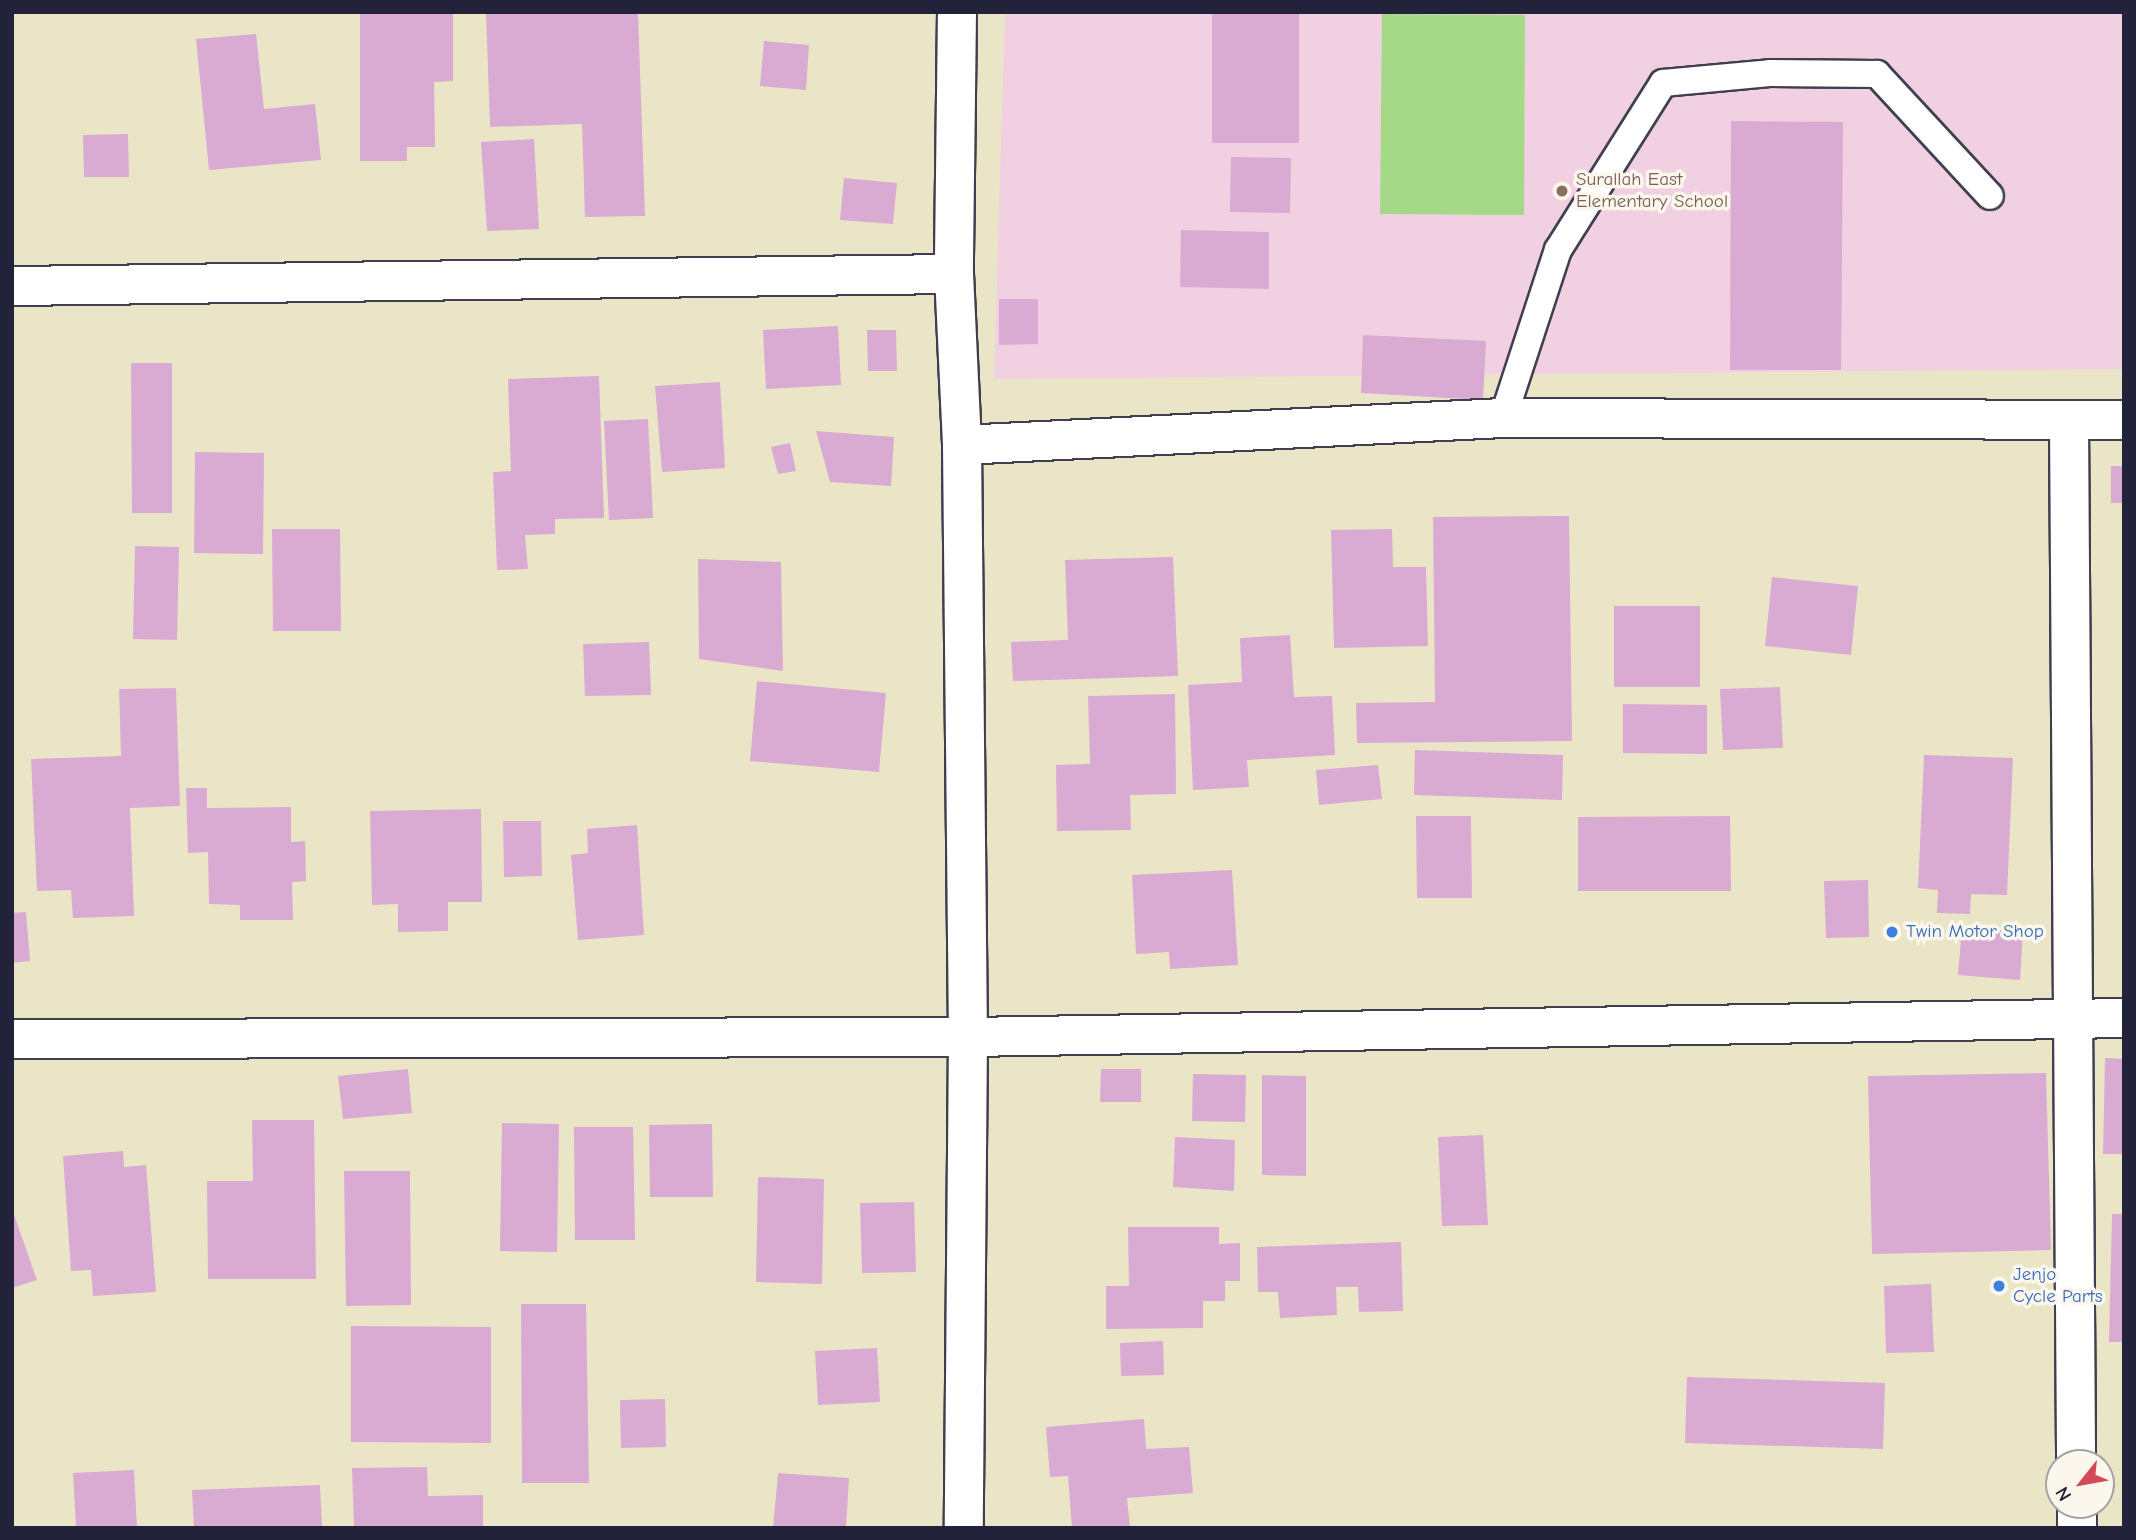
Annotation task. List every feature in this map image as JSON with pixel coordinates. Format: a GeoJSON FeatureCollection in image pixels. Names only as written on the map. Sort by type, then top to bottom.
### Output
{"type":"FeatureCollection","features":[{"type":"Feature","properties":{"kind":"street"},"geometry":{"type":"LineString","coordinates":[[957,12],[954,274],[962,444],[968,1037],[964,1528]]}},
{"type":"Feature","properties":{"kind":"street"},"geometry":{"type":"LineString","coordinates":[[12,286],[954,274]]}},
{"type":"Feature","properties":{"kind":"street"},"geometry":{"type":"LineString","coordinates":[[962,444],[1503,418],[2069,423],[2124,420]]}},
{"type":"Feature","properties":{"kind":"street"},"geometry":{"type":"LineString","coordinates":[[2069,423],[2076,1449]]}},
{"type":"Feature","properties":{"kind":"street"},"geometry":{"type":"LineString","coordinates":[[12,1039],[968,1037],[2124,1018]]}},
{"type":"Feature","properties":{"kind":"lane"},"geometry":{"type":"LineString","coordinates":[[1503,418],[1558,250],[1663,83],[1770,73],[1877,74],[1990,196]]}},
{"type":"Feature","properties":{"kind":"shaded area","name":"Surallah East Elementary School"},"geometry":{"type":"Polygon","coordinates":[[[1005,12],[2124,12],[2124,369],[994,379],[1005,12]]]}},
{"type":"Feature","properties":{"kind":"green space"},"geometry":{"type":"Polygon","coordinates":[[[1382,14],[1525,15],[1524,215],[1380,214],[1382,14]]]}},
{"type":"Feature","properties":{"kind":"building"},"geometry":{"type":"Polygon","coordinates":[[[360,12],[453,12],[453,81],[434,82],[435,147],[407,147],[407,161],[360,161],[360,12]]]}},
{"type":"Feature","properties":{"kind":"building"},"geometry":{"type":"Polygon","coordinates":[[[486,12],[638,12],[645,216],[585,217],[582,124],[490,127],[486,12]]]}},
{"type":"Feature","properties":{"kind":"building"},"geometry":{"type":"Polygon","coordinates":[[[1212,12],[1299,12],[1299,143],[1212,143],[1212,12]]]}},
{"type":"Feature","properties":{"kind":"building"},"geometry":{"type":"Polygon","coordinates":[[[256,34],[264,109],[315,104],[321,160],[209,170],[196,39],[256,34]]]}},
{"type":"Feature","properties":{"kind":"building"},"geometry":{"type":"Polygon","coordinates":[[[764,41],[809,45],[806,90],[760,86],[764,41]]]}},
{"type":"Feature","properties":{"kind":"building"},"geometry":{"type":"Polygon","coordinates":[[[1731,121],[1843,122],[1841,370],[1730,370],[1731,121]]]}},
{"type":"Feature","properties":{"kind":"building"},"geometry":{"type":"Polygon","coordinates":[[[128,134],[129,177],[84,177],[83,135],[128,134]]]}},
{"type":"Feature","properties":{"kind":"building"},"geometry":{"type":"Polygon","coordinates":[[[534,139],[539,229],[487,231],[481,142],[534,139]]]}},
{"type":"Feature","properties":{"kind":"building"},"geometry":{"type":"Polygon","coordinates":[[[1231,157],[1291,158],[1290,213],[1230,212],[1231,157]]]}},
{"type":"Feature","properties":{"kind":"building"},"geometry":{"type":"Polygon","coordinates":[[[844,178],[897,183],[893,224],[840,220],[844,178]]]}},
{"type":"Feature","properties":{"kind":"building"},"geometry":{"type":"Polygon","coordinates":[[[1181,230],[1269,232],[1269,289],[1180,287],[1181,230]]]}},
{"type":"Feature","properties":{"kind":"building"},"geometry":{"type":"Polygon","coordinates":[[[999,299],[1038,299],[1038,344],[999,345],[999,299]]]}},
{"type":"Feature","properties":{"kind":"building"},"geometry":{"type":"Polygon","coordinates":[[[838,326],[841,385],[766,389],[763,330],[838,326]]]}},
{"type":"Feature","properties":{"kind":"building"},"geometry":{"type":"Polygon","coordinates":[[[867,330],[896,330],[897,371],[868,371],[867,330]]]}},
{"type":"Feature","properties":{"kind":"building"},"geometry":{"type":"Polygon","coordinates":[[[1363,335],[1486,341],[1483,400],[1361,393],[1363,335]]]}},
{"type":"Feature","properties":{"kind":"building"},"geometry":{"type":"Polygon","coordinates":[[[131,363],[172,363],[172,513],[132,513],[131,363]]]}},
{"type":"Feature","properties":{"kind":"building"},"geometry":{"type":"Polygon","coordinates":[[[599,376],[604,518],[555,519],[555,534],[525,535],[528,569],[497,570],[493,472],[511,471],[508,379],[599,376]]]}},
{"type":"Feature","properties":{"kind":"building"},"geometry":{"type":"Polygon","coordinates":[[[720,382],[725,468],[662,472],[655,386],[720,382]]]}},
{"type":"Feature","properties":{"kind":"building"},"geometry":{"type":"Polygon","coordinates":[[[648,419],[653,518],[609,520],[604,421],[648,419]]]}},
{"type":"Feature","properties":{"kind":"building"},"geometry":{"type":"Polygon","coordinates":[[[816,431],[894,437],[891,486],[830,482],[816,431]]]}},
{"type":"Feature","properties":{"kind":"building"},"geometry":{"type":"Polygon","coordinates":[[[790,443],[796,471],[778,474],[771,447],[790,443]]]}},
{"type":"Feature","properties":{"kind":"building"},"geometry":{"type":"Polygon","coordinates":[[[195,452],[264,453],[263,554],[194,553],[195,452]]]}},
{"type":"Feature","properties":{"kind":"building"},"geometry":{"type":"Polygon","coordinates":[[[2111,466],[2124,466],[2124,503],[2111,503],[2111,466]]]}},
{"type":"Feature","properties":{"kind":"building"},"geometry":{"type":"Polygon","coordinates":[[[1569,516],[1572,741],[1357,743],[1356,703],[1435,702],[1433,517],[1569,516]]]}},
{"type":"Feature","properties":{"kind":"building"},"geometry":{"type":"Polygon","coordinates":[[[272,529],[340,529],[341,631],[273,631],[272,529]]]}},
{"type":"Feature","properties":{"kind":"building"},"geometry":{"type":"Polygon","coordinates":[[[1392,529],[1393,567],[1426,567],[1428,646],[1334,648],[1331,530],[1392,529]]]}},
{"type":"Feature","properties":{"kind":"building"},"geometry":{"type":"Polygon","coordinates":[[[135,546],[179,547],[177,640],[133,639],[135,546]]]}},
{"type":"Feature","properties":{"kind":"building"},"geometry":{"type":"Polygon","coordinates":[[[1173,557],[1178,676],[1013,681],[1011,642],[1068,640],[1065,560],[1173,557]]]}},
{"type":"Feature","properties":{"kind":"building"},"geometry":{"type":"Polygon","coordinates":[[[698,559],[781,562],[783,671],[699,659],[698,559]]]}},
{"type":"Feature","properties":{"kind":"building"},"geometry":{"type":"Polygon","coordinates":[[[1772,577],[1858,586],[1851,655],[1765,646],[1772,577]]]}},
{"type":"Feature","properties":{"kind":"building"},"geometry":{"type":"Polygon","coordinates":[[[1614,606],[1700,606],[1700,687],[1614,687],[1614,606]]]}},
{"type":"Feature","properties":{"kind":"building"},"geometry":{"type":"Polygon","coordinates":[[[1290,635],[1294,697],[1332,696],[1335,755],[1247,760],[1249,787],[1193,790],[1188,685],[1242,682],[1240,638],[1290,635]]]}},
{"type":"Feature","properties":{"kind":"building"},"geometry":{"type":"Polygon","coordinates":[[[649,642],[651,695],[585,696],[583,644],[649,642]]]}},
{"type":"Feature","properties":{"kind":"building"},"geometry":{"type":"Polygon","coordinates":[[[757,681],[886,693],[879,772],[750,761],[757,681]]]}},
{"type":"Feature","properties":{"kind":"building"},"geometry":{"type":"Polygon","coordinates":[[[1780,687],[1783,748],[1723,750],[1720,689],[1780,687]]]}},
{"type":"Feature","properties":{"kind":"building"},"geometry":{"type":"Polygon","coordinates":[[[176,688],[180,806],[130,808],[134,916],[73,918],[71,890],[37,891],[31,759],[121,756],[119,689],[176,688]]]}},
{"type":"Feature","properties":{"kind":"building"},"geometry":{"type":"Polygon","coordinates":[[[1175,694],[1176,794],[1130,795],[1131,830],[1057,831],[1056,765],[1090,764],[1088,696],[1175,694]]]}},
{"type":"Feature","properties":{"kind":"building"},"geometry":{"type":"Polygon","coordinates":[[[1623,704],[1707,705],[1707,754],[1623,753],[1623,704]]]}},
{"type":"Feature","properties":{"kind":"building"},"geometry":{"type":"Polygon","coordinates":[[[1415,750],[1563,755],[1562,800],[1414,795],[1415,750]]]}},
{"type":"Feature","properties":{"kind":"building"},"geometry":{"type":"Polygon","coordinates":[[[1924,755],[2013,758],[2007,895],[1971,894],[1970,914],[1937,913],[1938,890],[1918,888],[1924,755]]]}},
{"type":"Feature","properties":{"kind":"building"},"geometry":{"type":"Polygon","coordinates":[[[1378,765],[1382,799],[1319,805],[1316,770],[1378,765]]]}},
{"type":"Feature","properties":{"kind":"building"},"geometry":{"type":"Polygon","coordinates":[[[186,788],[207,788],[207,808],[291,807],[291,842],[305,841],[306,881],[292,882],[293,920],[240,920],[240,905],[209,904],[208,852],[188,853],[186,788]]]}},
{"type":"Feature","properties":{"kind":"building"},"geometry":{"type":"Polygon","coordinates":[[[481,809],[482,902],[448,902],[448,931],[398,932],[398,904],[372,905],[370,811],[481,809]]]}},
{"type":"Feature","properties":{"kind":"building"},"geometry":{"type":"Polygon","coordinates":[[[1416,816],[1471,816],[1472,898],[1417,898],[1416,816]]]}},
{"type":"Feature","properties":{"kind":"building"},"geometry":{"type":"Polygon","coordinates":[[[1730,816],[1731,891],[1578,891],[1578,817],[1730,816]]]}},
{"type":"Feature","properties":{"kind":"building"},"geometry":{"type":"Polygon","coordinates":[[[503,821],[541,821],[542,876],[504,877],[503,821]]]}},
{"type":"Feature","properties":{"kind":"building"},"geometry":{"type":"Polygon","coordinates":[[[637,825],[644,935],[578,940],[571,855],[588,853],[587,829],[637,825]]]}},
{"type":"Feature","properties":{"kind":"building"},"geometry":{"type":"Polygon","coordinates":[[[1232,870],[1238,965],[1170,969],[1169,952],[1136,954],[1132,875],[1232,870]]]}},
{"type":"Feature","properties":{"kind":"building"},"geometry":{"type":"Polygon","coordinates":[[[1868,880],[1869,937],[1826,938],[1824,881],[1868,880]]]}},
{"type":"Feature","properties":{"kind":"building"},"geometry":{"type":"Polygon","coordinates":[[[26,912],[30,961],[12,963],[12,913],[26,912]]]}},
{"type":"Feature","properties":{"kind":"building"},"geometry":{"type":"Polygon","coordinates":[[[1962,927],[2023,932],[2020,980],[1958,975],[1962,927]]]}},
{"type":"Feature","properties":{"kind":"building"},"geometry":{"type":"Polygon","coordinates":[[[2105,1058],[2124,1059],[2124,1154],[2103,1154],[2105,1058]]]}},
{"type":"Feature","properties":{"kind":"building"},"geometry":{"type":"Polygon","coordinates":[[[408,1069],[412,1113],[343,1119],[338,1076],[408,1069]]]}},
{"type":"Feature","properties":{"kind":"building"},"geometry":{"type":"Polygon","coordinates":[[[1101,1069],[1141,1069],[1141,1102],[1100,1102],[1101,1069]]]}},
{"type":"Feature","properties":{"kind":"building"},"geometry":{"type":"Polygon","coordinates":[[[2046,1073],[2051,1250],[1872,1254],[1868,1076],[2046,1073]]]}},
{"type":"Feature","properties":{"kind":"building"},"geometry":{"type":"Polygon","coordinates":[[[1193,1074],[1246,1075],[1245,1122],[1192,1121],[1193,1074]]]}},
{"type":"Feature","properties":{"kind":"building"},"geometry":{"type":"Polygon","coordinates":[[[1262,1075],[1306,1076],[1306,1176],[1262,1175],[1262,1075]]]}},
{"type":"Feature","properties":{"kind":"building"},"geometry":{"type":"Polygon","coordinates":[[[252,1120],[314,1120],[316,1279],[208,1279],[207,1181],[253,1181],[252,1120]]]}},
{"type":"Feature","properties":{"kind":"building"},"geometry":{"type":"Polygon","coordinates":[[[502,1123],[559,1124],[557,1252],[500,1251],[502,1123]]]}},
{"type":"Feature","properties":{"kind":"building"},"geometry":{"type":"Polygon","coordinates":[[[712,1124],[713,1197],[650,1197],[649,1125],[712,1124]]]}},
{"type":"Feature","properties":{"kind":"building"},"geometry":{"type":"Polygon","coordinates":[[[574,1127],[633,1127],[635,1240],[575,1240],[574,1127]]]}},
{"type":"Feature","properties":{"kind":"building"},"geometry":{"type":"Polygon","coordinates":[[[1483,1135],[1488,1225],[1442,1226],[1438,1137],[1483,1135]]]}},
{"type":"Feature","properties":{"kind":"building"},"geometry":{"type":"Polygon","coordinates":[[[1175,1137],[1235,1140],[1234,1191],[1173,1187],[1175,1137]]]}},
{"type":"Feature","properties":{"kind":"building"},"geometry":{"type":"Polygon","coordinates":[[[123,1151],[124,1167],[146,1165],[156,1292],[93,1296],[91,1270],[71,1271],[63,1156],[123,1151]]]}},
{"type":"Feature","properties":{"kind":"building"},"geometry":{"type":"Polygon","coordinates":[[[344,1171],[410,1171],[411,1305],[346,1306],[344,1171]]]}},
{"type":"Feature","properties":{"kind":"building"},"geometry":{"type":"Polygon","coordinates":[[[758,1177],[824,1179],[822,1284],[756,1282],[758,1177]]]}},
{"type":"Feature","properties":{"kind":"building"},"geometry":{"type":"Polygon","coordinates":[[[914,1202],[916,1272],[862,1273],[860,1203],[914,1202]]]}},
{"type":"Feature","properties":{"kind":"building"},"geometry":{"type":"Polygon","coordinates":[[[12,1209],[37,1280],[12,1288],[12,1209]]]}},
{"type":"Feature","properties":{"kind":"building"},"geometry":{"type":"Polygon","coordinates":[[[2112,1214],[2124,1214],[2124,1342],[2109,1342],[2112,1214]]]}},
{"type":"Feature","properties":{"kind":"building"},"geometry":{"type":"Polygon","coordinates":[[[1128,1227],[1219,1227],[1219,1244],[1240,1243],[1240,1281],[1225,1281],[1225,1301],[1203,1301],[1203,1328],[1106,1329],[1106,1286],[1129,1286],[1128,1227]]]}},
{"type":"Feature","properties":{"kind":"building"},"geometry":{"type":"Polygon","coordinates":[[[1401,1242],[1403,1311],[1359,1312],[1358,1287],[1336,1287],[1337,1315],[1280,1318],[1278,1292],[1258,1292],[1257,1247],[1401,1242]]]}},
{"type":"Feature","properties":{"kind":"building"},"geometry":{"type":"Polygon","coordinates":[[[1931,1284],[1934,1352],[1886,1353],[1884,1286],[1931,1284]]]}},
{"type":"Feature","properties":{"kind":"building"},"geometry":{"type":"Polygon","coordinates":[[[521,1304],[586,1304],[589,1483],[522,1483],[521,1304]]]}},
{"type":"Feature","properties":{"kind":"building"},"geometry":{"type":"Polygon","coordinates":[[[351,1326],[491,1327],[491,1443],[351,1442],[351,1326]]]}},
{"type":"Feature","properties":{"kind":"building"},"geometry":{"type":"Polygon","coordinates":[[[1163,1341],[1164,1375],[1121,1376],[1120,1343],[1163,1341]]]}},
{"type":"Feature","properties":{"kind":"building"},"geometry":{"type":"Polygon","coordinates":[[[877,1348],[880,1402],[818,1405],[815,1351],[877,1348]]]}},
{"type":"Feature","properties":{"kind":"building"},"geometry":{"type":"Polygon","coordinates":[[[1687,1377],[1885,1383],[1883,1449],[1685,1443],[1687,1377]]]}},
{"type":"Feature","properties":{"kind":"building"},"geometry":{"type":"Polygon","coordinates":[[[665,1399],[666,1447],[621,1448],[620,1400],[665,1399]]]}},
{"type":"Feature","properties":{"kind":"building"},"geometry":{"type":"Polygon","coordinates":[[[1144,1419],[1146,1449],[1189,1447],[1193,1493],[1127,1498],[1130,1527],[1072,1528],[1068,1476],[1050,1477],[1046,1427],[1144,1419]]]}},
{"type":"Feature","properties":{"kind":"building"},"geometry":{"type":"Polygon","coordinates":[[[427,1467],[428,1496],[483,1495],[483,1528],[354,1528],[352,1468],[427,1467]]]}},
{"type":"Feature","properties":{"kind":"building"},"geometry":{"type":"Polygon","coordinates":[[[134,1470],[137,1528],[76,1528],[73,1473],[134,1470]]]}},
{"type":"Feature","properties":{"kind":"building"},"geometry":{"type":"Polygon","coordinates":[[[778,1473],[849,1478],[846,1528],[773,1528],[778,1473]]]}},
{"type":"Feature","properties":{"kind":"building"},"geometry":{"type":"Polygon","coordinates":[[[320,1485],[322,1528],[194,1528],[192,1490],[320,1485]]]}},
{"type":"Feature","properties":{"kind":"place","name":"Surallah East Elementary School"},"geometry":{"type":"Point","coordinates":[1562,191]}},
{"type":"Feature","properties":{"kind":"place","name":"Twin Motor Shop"},"geometry":{"type":"Point","coordinates":[1892,932]}},
{"type":"Feature","properties":{"kind":"place","name":"Jenjo Cycle Parts"},"geometry":{"type":"Point","coordinates":[1999,1286]}}]}
